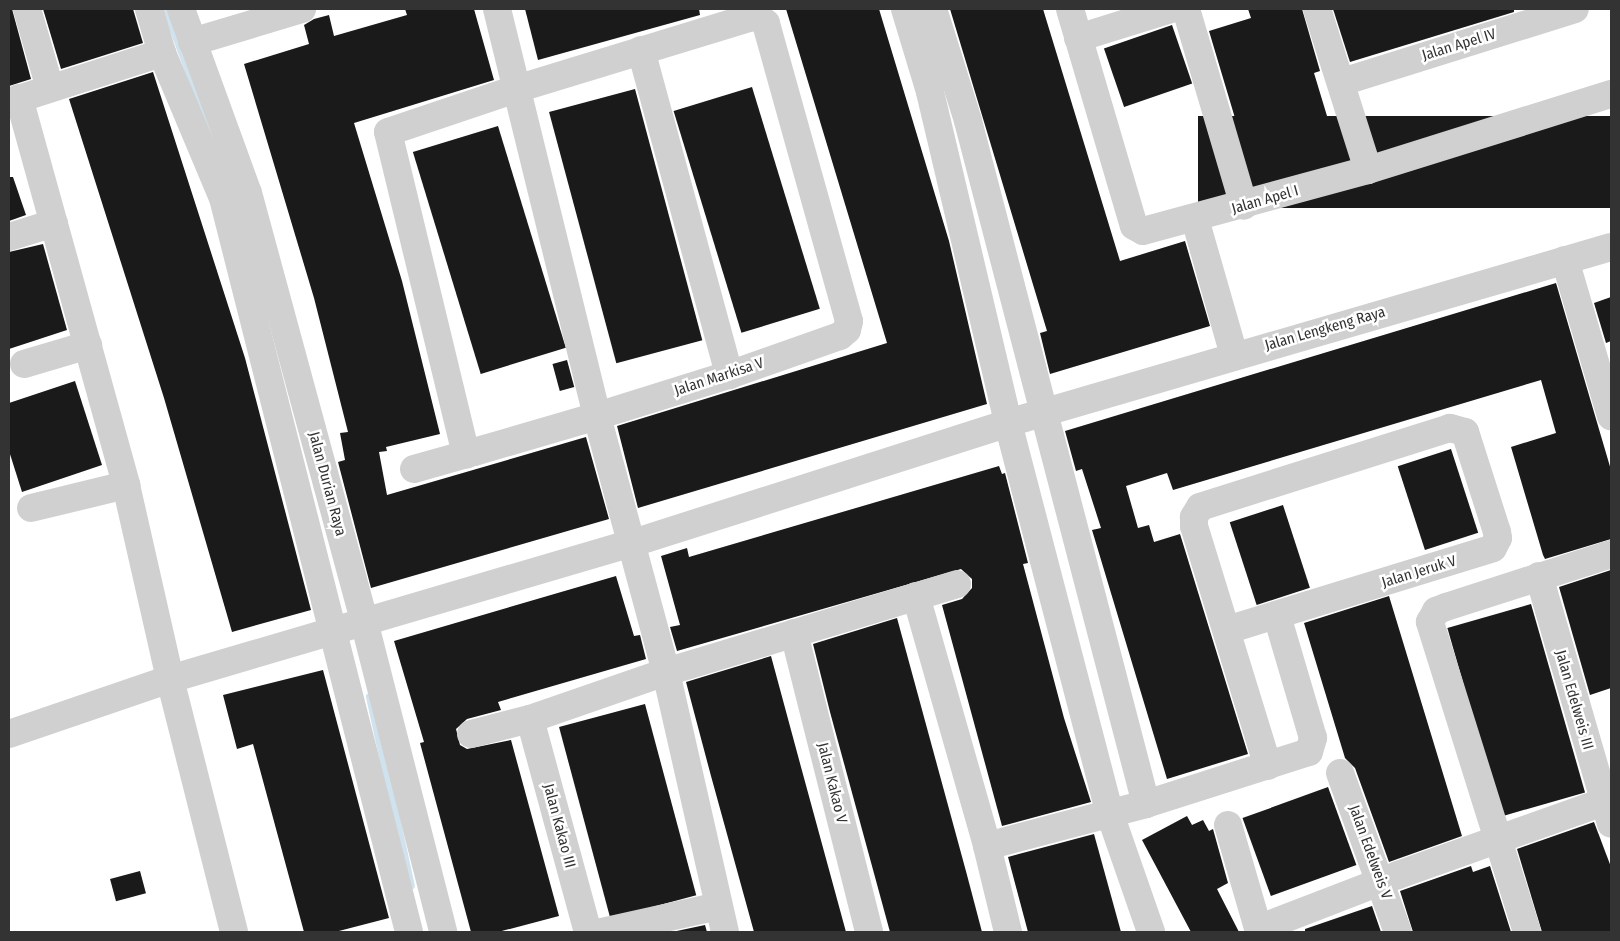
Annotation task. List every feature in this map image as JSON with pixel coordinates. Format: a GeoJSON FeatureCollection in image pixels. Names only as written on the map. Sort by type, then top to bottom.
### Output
{"type":"FeatureCollection","features":[{"type":"Feature","properties":{"kind":"street"},"geometry":{"type":"LineString","coordinates":[[27,9],[50,88]]}},
{"type":"Feature","properties":{"kind":"street"},"geometry":{"type":"LineString","coordinates":[[149,9],[162,53],[222,198],[349,625],[409,932]]}},
{"type":"Feature","properties":{"kind":"street","name":"Jalan Durian Raya"},"geometry":{"type":"LineString","coordinates":[[181,9],[248,193],[349,625],[443,932]]}},
{"type":"Feature","properties":{"kind":"street"},"geometry":{"type":"LineString","coordinates":[[192,42],[302,9]]}},
{"type":"Feature","properties":{"kind":"street"},"geometry":{"type":"LineString","coordinates":[[496,9],[597,416],[633,543],[666,672],[725,932]]}},
{"type":"Feature","properties":{"kind":"street"},"geometry":{"type":"LineString","coordinates":[[905,9],[1029,418],[1127,809]]}},
{"type":"Feature","properties":{"kind":"street"},"geometry":{"type":"LineString","coordinates":[[933,9],[968,121],[1029,418],[1127,809],[1151,932]]}},
{"type":"Feature","properties":{"kind":"street","name":"Jalan Apel I"},"geometry":{"type":"LineString","coordinates":[[1070,9],[1134,226],[1151,231],[1368,170],[1611,94]]}},
{"type":"Feature","properties":{"kind":"street"},"geometry":{"type":"LineString","coordinates":[[1078,38],[1171,9]]}},
{"type":"Feature","properties":{"kind":"street"},"geometry":{"type":"LineString","coordinates":[[1186,9],[1244,206]]}},
{"type":"Feature","properties":{"kind":"street"},"geometry":{"type":"LineString","coordinates":[[1317,9],[1342,82],[1368,170]]}},
{"type":"Feature","properties":{"kind":"street","name":"Jalan Apel IV"},"geometry":{"type":"LineString","coordinates":[[1342,82],[1576,9]]}},
{"type":"Feature","properties":{"kind":"street","name":"Jalan Markisa V"},"geometry":{"type":"LineString","coordinates":[[414,469],[597,416],[729,374],[840,336],[847,330],[849,321],[766,23],[752,17],[641,50]]}},
{"type":"Feature","properties":{"kind":"street"},"geometry":{"type":"LineString","coordinates":[[466,455],[387,136],[392,129],[641,50],[729,374]]}},
{"type":"Feature","properties":{"kind":"street"},"geometry":{"type":"LineString","coordinates":[[162,53],[14,100],[54,223],[126,485],[170,679],[234,932]]}},
{"type":"Feature","properties":{"kind":"street"},"geometry":{"type":"LineString","coordinates":[[1195,219],[1234,356]]}},
{"type":"Feature","properties":{"kind":"street"},"geometry":{"type":"LineString","coordinates":[[9,237],[54,223]]}},
{"type":"Feature","properties":{"kind":"street","name":"Jalan Lengkeng Raya"},"geometry":{"type":"LineString","coordinates":[[9,734],[170,679],[633,543],[1029,418],[1234,356],[1611,247]]}},
{"type":"Feature","properties":{"kind":"street"},"geometry":{"type":"LineString","coordinates":[[1564,260],[1604,368],[1611,416]]}},
{"type":"Feature","properties":{"kind":"street"},"geometry":{"type":"LineString","coordinates":[[24,364],[88,345]]}},
{"type":"Feature","properties":{"kind":"street","name":"Jalan Jeruk V"},"geometry":{"type":"LineString","coordinates":[[1450,428],[1465,432],[1497,532],[1498,538],[1492,548],[1277,616],[1227,630],[1194,526],[1194,517],[1200,507],[1450,428]]}},
{"type":"Feature","properties":{"kind":"street"},"geometry":{"type":"LineString","coordinates":[[31,508],[126,485]]}},
{"type":"Feature","properties":{"kind":"street"},"geometry":{"type":"LineString","coordinates":[[1527,932],[1430,622],[1436,612],[1441,609],[1611,554]]}},
{"type":"Feature","properties":{"kind":"street","name":"Jalan Edelweis III"},"geometry":{"type":"LineString","coordinates":[[1539,576],[1609,809]]}},
{"type":"Feature","properties":{"kind":"street"},"geometry":{"type":"LineString","coordinates":[[471,734],[530,719],[666,672],[957,584]]}},
{"type":"Feature","properties":{"kind":"street"},"geometry":{"type":"LineString","coordinates":[[916,596],[987,846],[1008,932]]}},
{"type":"Feature","properties":{"kind":"street"},"geometry":{"type":"LineString","coordinates":[[987,846],[1127,809],[1309,752],[1313,746],[1277,616]]}},
{"type":"Feature","properties":{"kind":"street"},"geometry":{"type":"LineString","coordinates":[[1227,630],[1268,766]]}},
{"type":"Feature","properties":{"kind":"street","name":"Jalan Kakao V"},"geometry":{"type":"LineString","coordinates":[[794,633],[869,932]]}},
{"type":"Feature","properties":{"kind":"street","name":"Jalan Kakao III"},"geometry":{"type":"LineString","coordinates":[[530,719],[588,932]]}},
{"type":"Feature","properties":{"kind":"street","name":"Jalan Edelweis V"},"geometry":{"type":"LineString","coordinates":[[1340,773],[1381,881],[1398,932]]}},
{"type":"Feature","properties":{"kind":"street"},"geometry":{"type":"LineString","coordinates":[[1228,825],[1259,931],[1381,881],[1497,840],[1609,809]]}},
{"type":"Feature","properties":{"kind":"street"},"geometry":{"type":"LineString","coordinates":[[602,932],[718,906]]}},
{"type":"Feature","properties":{"kind":"building"},"geometry":{"type":"Polygon","coordinates":[[[9,9],[12,9],[31,79],[9,86],[9,9]]]}},
{"type":"Feature","properties":{"kind":"building"},"geometry":{"type":"Polygon","coordinates":[[[43,9],[133,9],[143,43],[61,69],[43,9]]]}},
{"type":"Feature","properties":{"kind":"building"},"geometry":{"type":"Polygon","coordinates":[[[405,9],[474,9],[494,80],[354,123],[402,281],[440,434],[386,447],[387,451],[379,452],[387,495],[586,437],[609,519],[371,588],[338,462],[345,460],[340,433],[348,432],[314,298],[244,64],[309,44],[304,25],[314,19],[329,15],[334,36],[407,15],[405,9]]]}},
{"type":"Feature","properties":{"kind":"building"},"geometry":{"type":"Polygon","coordinates":[[[525,9],[699,9],[700,15],[538,60],[525,9]]]}},
{"type":"Feature","properties":{"kind":"building"},"geometry":{"type":"Polygon","coordinates":[[[786,9],[879,9],[949,241],[987,404],[638,508],[617,426],[887,343],[786,9]]]}},
{"type":"Feature","properties":{"kind":"building"},"geometry":{"type":"Polygon","coordinates":[[[950,9],[1043,9],[1120,261],[1185,241],[1210,326],[1050,374],[1040,333],[1047,331],[950,9]]]}},
{"type":"Feature","properties":{"kind":"building"},"geometry":{"type":"Polygon","coordinates":[[[1248,9],[1302,9],[1320,71],[1314,73],[1337,149],[1252,175],[1209,31],[1251,18],[1248,9]]]}},
{"type":"Feature","properties":{"kind":"building"},"geometry":{"type":"Polygon","coordinates":[[[1333,9],[1514,9],[1514,12],[1350,62],[1333,9]]]}},
{"type":"Feature","properties":{"kind":"building"},"geometry":{"type":"Polygon","coordinates":[[[1172,25],[1192,84],[1124,107],[1104,48],[1172,25]]]}},
{"type":"Feature","properties":{"kind":"building"},"geometry":{"type":"Polygon","coordinates":[[[153,72],[245,358],[311,610],[232,632],[164,398],[69,99],[153,72]]]}},
{"type":"Feature","properties":{"kind":"building"},"geometry":{"type":"Polygon","coordinates":[[[752,87],[820,309],[741,333],[674,111],[752,87]]]}},
{"type":"Feature","properties":{"kind":"building"},"geometry":{"type":"Polygon","coordinates":[[[635,89],[702,340],[616,363],[549,112],[635,89]]]}},
{"type":"Feature","properties":{"kind":"building"},"geometry":{"type":"Polygon","coordinates":[[[1198,116],[1611,116],[1611,208],[1198,208],[1198,116]]]}},
{"type":"Feature","properties":{"kind":"building"},"geometry":{"type":"Polygon","coordinates":[[[498,126],[566,348],[481,374],[413,152],[498,126]]]}},
{"type":"Feature","properties":{"kind":"building"},"geometry":{"type":"Polygon","coordinates":[[[9,177],[13,177],[26,215],[9,221],[9,177]]]}},
{"type":"Feature","properties":{"kind":"building"},"geometry":{"type":"Polygon","coordinates":[[[43,244],[67,330],[9,349],[9,252],[43,244]]]}},
{"type":"Feature","properties":{"kind":"building"},"geometry":{"type":"Polygon","coordinates":[[[1556,283],[1611,470],[1611,539],[1545,559],[1543,555],[1511,447],[1556,433],[1541,380],[1173,490],[1167,473],[1126,486],[1138,528],[1149,525],[1154,542],[1180,534],[1248,754],[1167,779],[1092,530],[1101,528],[1082,469],[1076,471],[1065,431],[1556,283]]]}},
{"type":"Feature","properties":{"kind":"building"},"geometry":{"type":"Polygon","coordinates":[[[1611,297],[1611,341],[1606,343],[1594,303],[1611,297]]]}},
{"type":"Feature","properties":{"kind":"building"},"geometry":{"type":"Polygon","coordinates":[[[567,360],[574,387],[560,391],[553,364],[567,360]]]}},
{"type":"Feature","properties":{"kind":"building"},"geometry":{"type":"Polygon","coordinates":[[[75,381],[102,465],[22,492],[9,451],[9,403],[75,381]]]}},
{"type":"Feature","properties":{"kind":"building"},"geometry":{"type":"Polygon","coordinates":[[[1451,449],[1478,533],[1425,550],[1398,466],[1451,449]]]}},
{"type":"Feature","properties":{"kind":"building"},"geometry":{"type":"Polygon","coordinates":[[[999,466],[1002,474],[1005,473],[1028,563],[1023,564],[1064,718],[1091,802],[1002,826],[942,605],[962,599],[972,588],[972,579],[961,569],[677,651],[670,627],[680,625],[661,556],[687,548],[689,557],[999,466]]]}},
{"type":"Feature","properties":{"kind":"building"},"geometry":{"type":"Polygon","coordinates":[[[1283,505],[1310,588],[1257,605],[1230,522],[1283,505]]]}},
{"type":"Feature","properties":{"kind":"building"},"geometry":{"type":"Polygon","coordinates":[[[1611,570],[1611,688],[1590,695],[1559,587],[1611,570]]]}},
{"type":"Feature","properties":{"kind":"building"},"geometry":{"type":"Polygon","coordinates":[[[616,576],[634,636],[640,635],[646,659],[498,702],[501,710],[467,719],[456,729],[460,745],[467,749],[511,740],[559,916],[498,932],[471,932],[420,743],[424,742],[394,641],[616,576]]]}},
{"type":"Feature","properties":{"kind":"building"},"geometry":{"type":"Polygon","coordinates":[[[1389,596],[1462,836],[1389,862],[1355,768],[1345,758],[1304,623],[1389,596]]]}},
{"type":"Feature","properties":{"kind":"building"},"geometry":{"type":"Polygon","coordinates":[[[1531,604],[1585,792],[1501,816],[1447,628],[1531,604]]]}},
{"type":"Feature","properties":{"kind":"building"},"geometry":{"type":"Polygon","coordinates":[[[897,618],[982,932],[890,932],[830,712],[813,644],[897,618]]]}},
{"type":"Feature","properties":{"kind":"building"},"geometry":{"type":"Polygon","coordinates":[[[771,656],[846,932],[754,932],[711,776],[686,682],[771,656]]]}},
{"type":"Feature","properties":{"kind":"building"},"geometry":{"type":"Polygon","coordinates":[[[323,670],[389,918],[335,932],[304,932],[253,744],[237,749],[223,695],[323,670]]]}},
{"type":"Feature","properties":{"kind":"building"},"geometry":{"type":"Polygon","coordinates":[[[645,704],[696,895],[610,918],[559,727],[645,704]]]}},
{"type":"Feature","properties":{"kind":"building"},"geometry":{"type":"Polygon","coordinates":[[[1328,787],[1356,865],[1271,896],[1242,818],[1328,787]]]}},
{"type":"Feature","properties":{"kind":"building"},"geometry":{"type":"Polygon","coordinates":[[[1187,816],[1192,825],[1203,820],[1209,831],[1213,829],[1228,883],[1217,889],[1239,932],[1191,932],[1142,840],[1187,816]]]}},
{"type":"Feature","properties":{"kind":"building"},"geometry":{"type":"Polygon","coordinates":[[[1594,822],[1611,867],[1611,932],[1542,932],[1517,849],[1594,822]]]}},
{"type":"Feature","properties":{"kind":"building"},"geometry":{"type":"Polygon","coordinates":[[[1094,834],[1121,932],[1028,932],[1008,857],[1094,834]]]}},
{"type":"Feature","properties":{"kind":"building"},"geometry":{"type":"Polygon","coordinates":[[[1471,866],[1473,872],[1490,866],[1511,932],[1413,932],[1400,891],[1471,866]]]}},
{"type":"Feature","properties":{"kind":"building"},"geometry":{"type":"Polygon","coordinates":[[[140,871],[146,893],[116,901],[110,879],[140,871]]]}},
{"type":"Feature","properties":{"kind":"building"},"geometry":{"type":"Polygon","coordinates":[[[1372,906],[1381,932],[1305,932],[1305,929],[1372,906]]]}},
{"type":"Feature","properties":{"kind":"building"},"geometry":{"type":"Polygon","coordinates":[[[705,925],[707,932],[672,932],[705,925]]]}},
{"type":"Feature","properties":{"kind":"waterway"},"geometry":{"type":"LineString","coordinates":[[166,9],[217,147]]}},
{"type":"Feature","properties":{"kind":"waterway"},"geometry":{"type":"LineString","coordinates":[[370,697],[411,886]]}}]}
